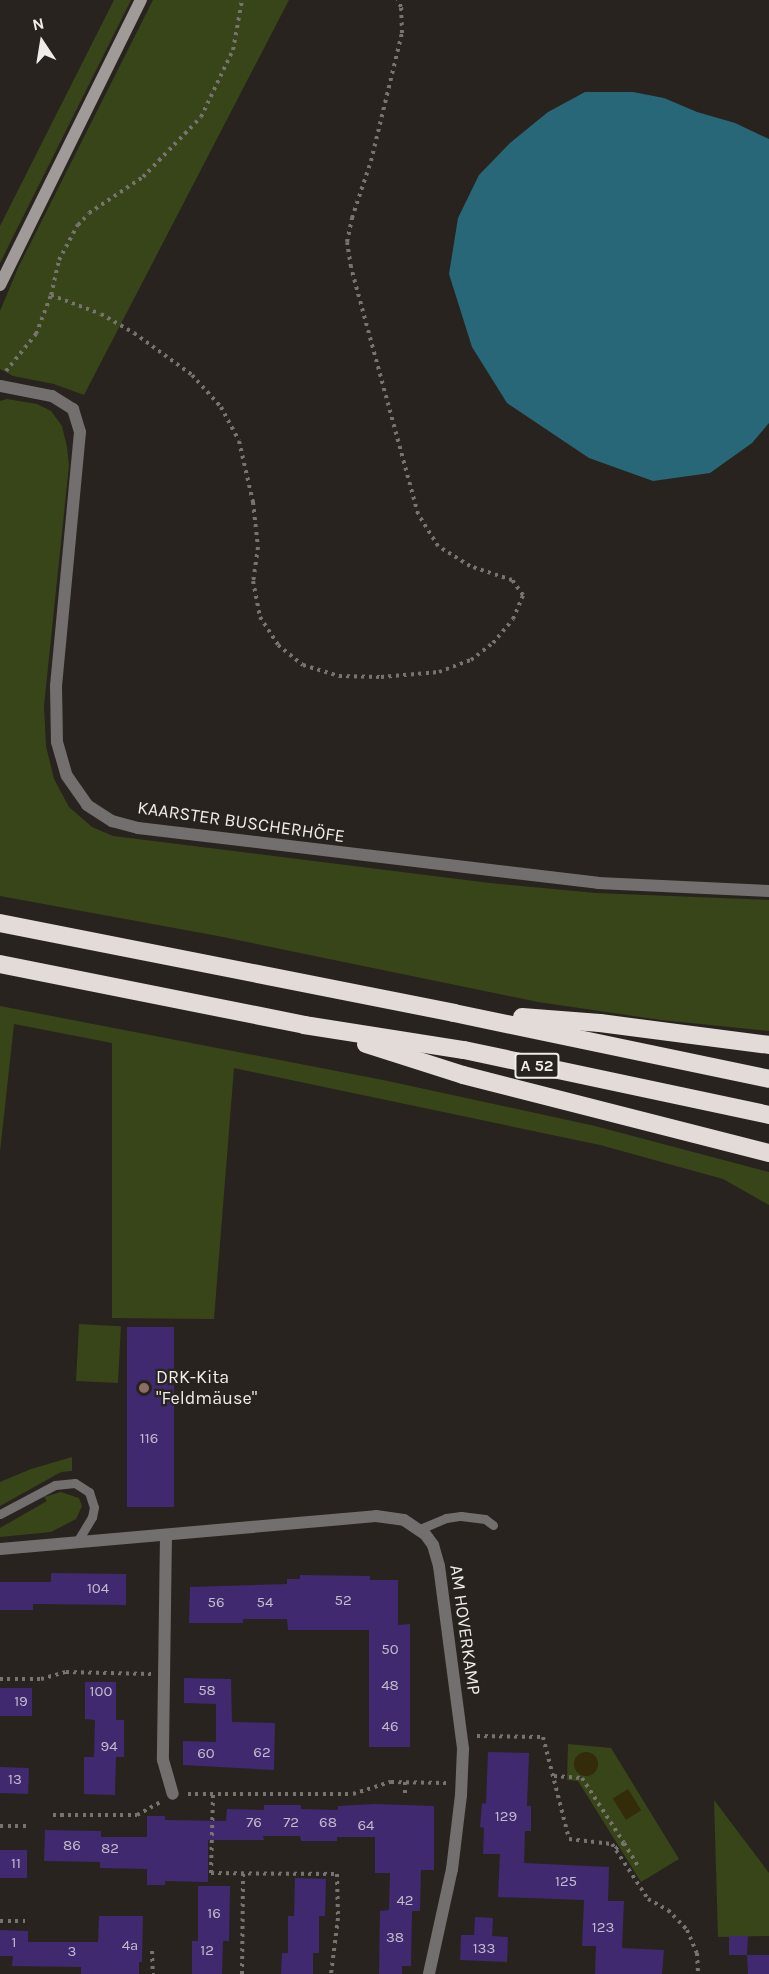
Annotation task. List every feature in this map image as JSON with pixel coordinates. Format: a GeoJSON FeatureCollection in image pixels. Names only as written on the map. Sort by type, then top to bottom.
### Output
{"type":"FeatureCollection","features":[{"type":"Feature","properties":{"kind":"highway","name":"A 52"},"geometry":{"type":"LineString","coordinates":[[0,923],[454,1013],[769,1079]]}},
{"type":"Feature","properties":{"kind":"highway","name":"A 52"},"geometry":{"type":"LineString","coordinates":[[0,964],[304,1024],[464,1050],[769,1115]]}},
{"type":"Feature","properties":{"kind":"highway"},"geometry":{"type":"LineString","coordinates":[[454,1013],[600,1023],[769,1045]]}},
{"type":"Feature","properties":{"kind":"highway"},"geometry":{"type":"LineString","coordinates":[[304,1024],[463,1075],[769,1153]]}},
{"type":"Feature","properties":{"kind":"street"},"geometry":{"type":"LineString","coordinates":[[0,285],[141,0]]}},
{"type":"Feature","properties":{"kind":"street","name":"KAARSTER BUSCHERHÖFE"},"geometry":{"type":"LineString","coordinates":[[0,386],[52,396],[73,409],[81,432],[56,686],[57,742],[67,776],[87,805],[112,821],[150,830],[587,882],[769,891]]}},
{"type":"Feature","properties":{"kind":"street"},"geometry":{"type":"LineString","coordinates":[[0,1548],[376,1516],[404,1520],[420,1529]]}},
{"type":"Feature","properties":{"kind":"street","name":"AM HOVERKAMP"},"geometry":{"type":"LineString","coordinates":[[420,1529],[433,1545],[440,1566],[462,1736],[462,1783],[452,1869],[429,1974]]}},
{"type":"Feature","properties":{"kind":"street"},"geometry":{"type":"LineString","coordinates":[[166,1535],[163,1760],[173,1794]]}},
{"type":"Feature","properties":{"kind":"lane"},"geometry":{"type":"LineString","coordinates":[[0,1514],[49,1488],[75,1483],[89,1492],[94,1507],[92,1517],[76,1542]]}},
{"type":"Feature","properties":{"kind":"lane"},"geometry":{"type":"LineString","coordinates":[[420,1529],[446,1518],[461,1516],[485,1519],[494,1525]]}},
{"type":"Feature","properties":{"kind":"path"},"geometry":{"type":"LineString","coordinates":[[0,378],[33,340],[51,295],[59,260],[78,225],[89,213],[143,177],[201,117],[233,50],[242,0]]}},
{"type":"Feature","properties":{"kind":"path"},"geometry":{"type":"LineString","coordinates":[[51,295],[101,314],[134,333],[192,375],[221,407],[239,441],[253,502],[258,547],[254,581],[260,617],[278,645],[303,665],[339,676],[381,677],[439,672],[471,660],[493,643],[513,619],[523,595],[512,580],[470,566],[438,546],[418,514],[351,267],[347,242],[402,33],[401,7],[398,0]]}},
{"type":"Feature","properties":{"kind":"path"},"geometry":{"type":"LineString","coordinates":[[0,1678],[41,1679],[66,1672],[164,1674]]}},
{"type":"Feature","properties":{"kind":"path"},"geometry":{"type":"LineString","coordinates":[[462,1736],[543,1737],[569,1839],[612,1844],[648,1899],[668,1910],[687,1929],[697,1953],[698,1974]]}},
{"type":"Feature","properties":{"kind":"path"},"geometry":{"type":"LineString","coordinates":[[554,1776],[582,1778],[637,1865]]}},
{"type":"Feature","properties":{"kind":"path"},"geometry":{"type":"LineString","coordinates":[[53,1815],[137,1815],[173,1794],[353,1794],[391,1782],[462,1783]]}},
{"type":"Feature","properties":{"kind":"path"},"geometry":{"type":"LineString","coordinates":[[405,1782],[405,1793]]}},
{"type":"Feature","properties":{"kind":"path"},"geometry":{"type":"LineString","coordinates":[[213,1795],[212,1873],[336,1874],[338,1918],[331,1974]]}},
{"type":"Feature","properties":{"kind":"path"},"geometry":{"type":"LineString","coordinates":[[0,1826],[27,1826]]}},
{"type":"Feature","properties":{"kind":"path"},"geometry":{"type":"LineString","coordinates":[[615,1849],[624,1843]]}},
{"type":"Feature","properties":{"kind":"path"},"geometry":{"type":"LineString","coordinates":[[242,1974],[243,1873]]}},
{"type":"Feature","properties":{"kind":"path"},"geometry":{"type":"LineString","coordinates":[[0,1921],[25,1922]]}},
{"type":"Feature","properties":{"kind":"path"},"geometry":{"type":"LineString","coordinates":[[152,1951],[153,1974]]}},
{"type":"Feature","properties":{"kind":"green space"},"geometry":{"type":"Polygon","coordinates":[[[114,0],[131,0],[0,263],[0,226],[114,0]]]}},
{"type":"Feature","properties":{"kind":"green space"},"geometry":{"type":"Polygon","coordinates":[[[153,0],[289,0],[84,395],[54,384],[13,376],[0,369],[0,311],[18,268],[153,0]]]}},
{"type":"Feature","properties":{"kind":"green space"},"geometry":{"type":"Polygon","coordinates":[[[7,399],[37,404],[51,411],[62,426],[67,447],[69,465],[44,706],[46,746],[54,779],[69,807],[92,827],[113,836],[490,883],[596,893],[769,900],[769,1031],[661,1020],[538,1002],[218,936],[0,896],[0,401],[7,399]]]}},
{"type":"Feature","properties":{"kind":"green space"},"geometry":{"type":"Polygon","coordinates":[[[0,1006],[383,1080],[595,1126],[769,1172],[769,1205],[723,1179],[600,1145],[234,1068],[214,1319],[112,1318],[112,1043],[14,1024],[0,1152],[0,1006]]]}},
{"type":"Feature","properties":{"kind":"green space"},"geometry":{"type":"Polygon","coordinates":[[[79,1324],[121,1326],[118,1383],[76,1381],[79,1324]]]}},
{"type":"Feature","properties":{"kind":"green space"},"geometry":{"type":"Polygon","coordinates":[[[72,1457],[72,1471],[61,1472],[0,1506],[0,1482],[31,1469],[72,1457]]]}},
{"type":"Feature","properties":{"kind":"green space"},"geometry":{"type":"Polygon","coordinates":[[[61,1492],[79,1498],[82,1506],[76,1519],[51,1532],[0,1537],[0,1528],[47,1501],[44,1497],[61,1492]]]}},
{"type":"Feature","properties":{"kind":"green space"},"geometry":{"type":"Polygon","coordinates":[[[568,1744],[611,1748],[679,1859],[641,1882],[578,1781],[567,1780],[568,1744]]]}},
{"type":"Feature","properties":{"kind":"green space"},"geometry":{"type":"Polygon","coordinates":[[[714,1800],[769,1873],[769,1936],[718,1937],[714,1800]]]}},
{"type":"Feature","properties":{"kind":"sand"},"geometry":{"type":"Polygon","coordinates":[[[586,1752],[591,1753],[597,1759],[597,1769],[591,1775],[586,1776],[581,1775],[575,1769],[574,1764],[575,1759],[581,1753],[586,1752]]]}},
{"type":"Feature","properties":{"kind":"sand"},"geometry":{"type":"Polygon","coordinates":[[[628,1789],[641,1810],[626,1820],[613,1799],[628,1789]]]}},
{"type":"Feature","properties":{"kind":"water"},"geometry":{"type":"Polygon","coordinates":[[[585,92],[633,92],[664,98],[697,112],[735,123],[769,139],[769,423],[752,443],[710,473],[653,481],[589,458],[507,403],[472,347],[449,274],[458,218],[479,175],[510,143],[548,112],[585,92]]]}},
{"type":"Feature","properties":{"kind":"building"},"geometry":{"type":"Polygon","coordinates":[[[127,1327],[174,1327],[174,1507],[127,1507],[127,1327]]]}},
{"type":"Feature","properties":{"kind":"building"},"geometry":{"type":"Polygon","coordinates":[[[51,1573],[126,1574],[126,1605],[33,1604],[33,1610],[0,1610],[0,1582],[51,1582],[51,1573]]]}},
{"type":"Feature","properties":{"kind":"building"},"geometry":{"type":"Polygon","coordinates":[[[300,1575],[370,1576],[370,1580],[398,1580],[398,1625],[410,1624],[410,1747],[369,1747],[369,1630],[288,1630],[287,1619],[243,1619],[243,1623],[189,1623],[190,1587],[287,1584],[287,1579],[300,1579],[300,1575]]]}},
{"type":"Feature","properties":{"kind":"building"},"geometry":{"type":"Polygon","coordinates":[[[184,1678],[231,1679],[232,1722],[275,1723],[274,1770],[183,1765],[183,1741],[216,1742],[216,1704],[184,1703],[184,1678]]]}},
{"type":"Feature","properties":{"kind":"building"},"geometry":{"type":"Polygon","coordinates":[[[85,1682],[116,1682],[116,1720],[124,1720],[124,1757],[116,1757],[115,1795],[84,1794],[84,1757],[94,1757],[95,1720],[85,1719],[85,1682]]]}},
{"type":"Feature","properties":{"kind":"building"},"geometry":{"type":"Polygon","coordinates":[[[0,1688],[32,1688],[32,1716],[0,1716],[0,1688]]]}},
{"type":"Feature","properties":{"kind":"building"},"geometry":{"type":"Polygon","coordinates":[[[488,1752],[529,1753],[527,1806],[531,1806],[531,1831],[525,1831],[524,1863],[609,1867],[608,1901],[624,1901],[622,1948],[664,1950],[662,1974],[595,1974],[596,1946],[582,1946],[584,1900],[498,1897],[500,1854],[483,1854],[484,1828],[480,1827],[482,1803],[486,1804],[488,1752]]]}},
{"type":"Feature","properties":{"kind":"building"},"geometry":{"type":"Polygon","coordinates":[[[0,1767],[29,1768],[28,1794],[0,1793],[0,1767]]]}},
{"type":"Feature","properties":{"kind":"building"},"geometry":{"type":"Polygon","coordinates":[[[375,1804],[434,1806],[434,1870],[421,1870],[420,1911],[412,1911],[411,1966],[402,1966],[402,1974],[379,1974],[380,1911],[389,1910],[390,1873],[375,1873],[375,1837],[337,1837],[337,1841],[301,1841],[300,1836],[263,1836],[264,1840],[208,1840],[208,1882],[165,1881],[165,1885],[147,1885],[147,1869],[100,1868],[100,1862],[44,1861],[45,1830],[101,1831],[101,1837],[147,1837],[147,1816],[165,1816],[165,1820],[226,1821],[227,1809],[264,1810],[264,1805],[301,1805],[301,1809],[338,1810],[338,1806],[375,1804]]]}},
{"type":"Feature","properties":{"kind":"building"},"geometry":{"type":"Polygon","coordinates":[[[0,1850],[27,1850],[27,1878],[0,1878],[0,1850]]]}},
{"type":"Feature","properties":{"kind":"building"},"geometry":{"type":"Polygon","coordinates":[[[295,1878],[326,1879],[325,1916],[319,1916],[319,1953],[313,1953],[313,1974],[281,1974],[282,1953],[288,1953],[288,1916],[294,1916],[295,1878]]]}},
{"type":"Feature","properties":{"kind":"building"},"geometry":{"type":"Polygon","coordinates":[[[198,1886],[230,1886],[229,1941],[223,1941],[222,1974],[192,1974],[192,1941],[198,1941],[198,1886]]]}},
{"type":"Feature","properties":{"kind":"building"},"geometry":{"type":"Polygon","coordinates":[[[99,1916],[143,1916],[142,1962],[139,1962],[139,1974],[81,1974],[81,1967],[12,1966],[13,1956],[0,1956],[0,1930],[28,1931],[28,1942],[98,1942],[99,1916]]]}},
{"type":"Feature","properties":{"kind":"building"},"geometry":{"type":"Polygon","coordinates":[[[475,1917],[493,1918],[492,1936],[508,1937],[507,1962],[460,1960],[461,1935],[474,1935],[475,1917]]]}},
{"type":"Feature","properties":{"kind":"building"},"geometry":{"type":"Polygon","coordinates":[[[729,1936],[748,1936],[747,1955],[729,1955],[729,1936]]]}},
{"type":"Feature","properties":{"kind":"building"},"geometry":{"type":"Polygon","coordinates":[[[747,1955],[769,1955],[769,1974],[748,1974],[747,1955]]]}},
{"type":"Feature","properties":{"kind":"place","name":"DRK-Kita \"Feldmäuse\""},"geometry":{"type":"Point","coordinates":[144,1388]}}]}
